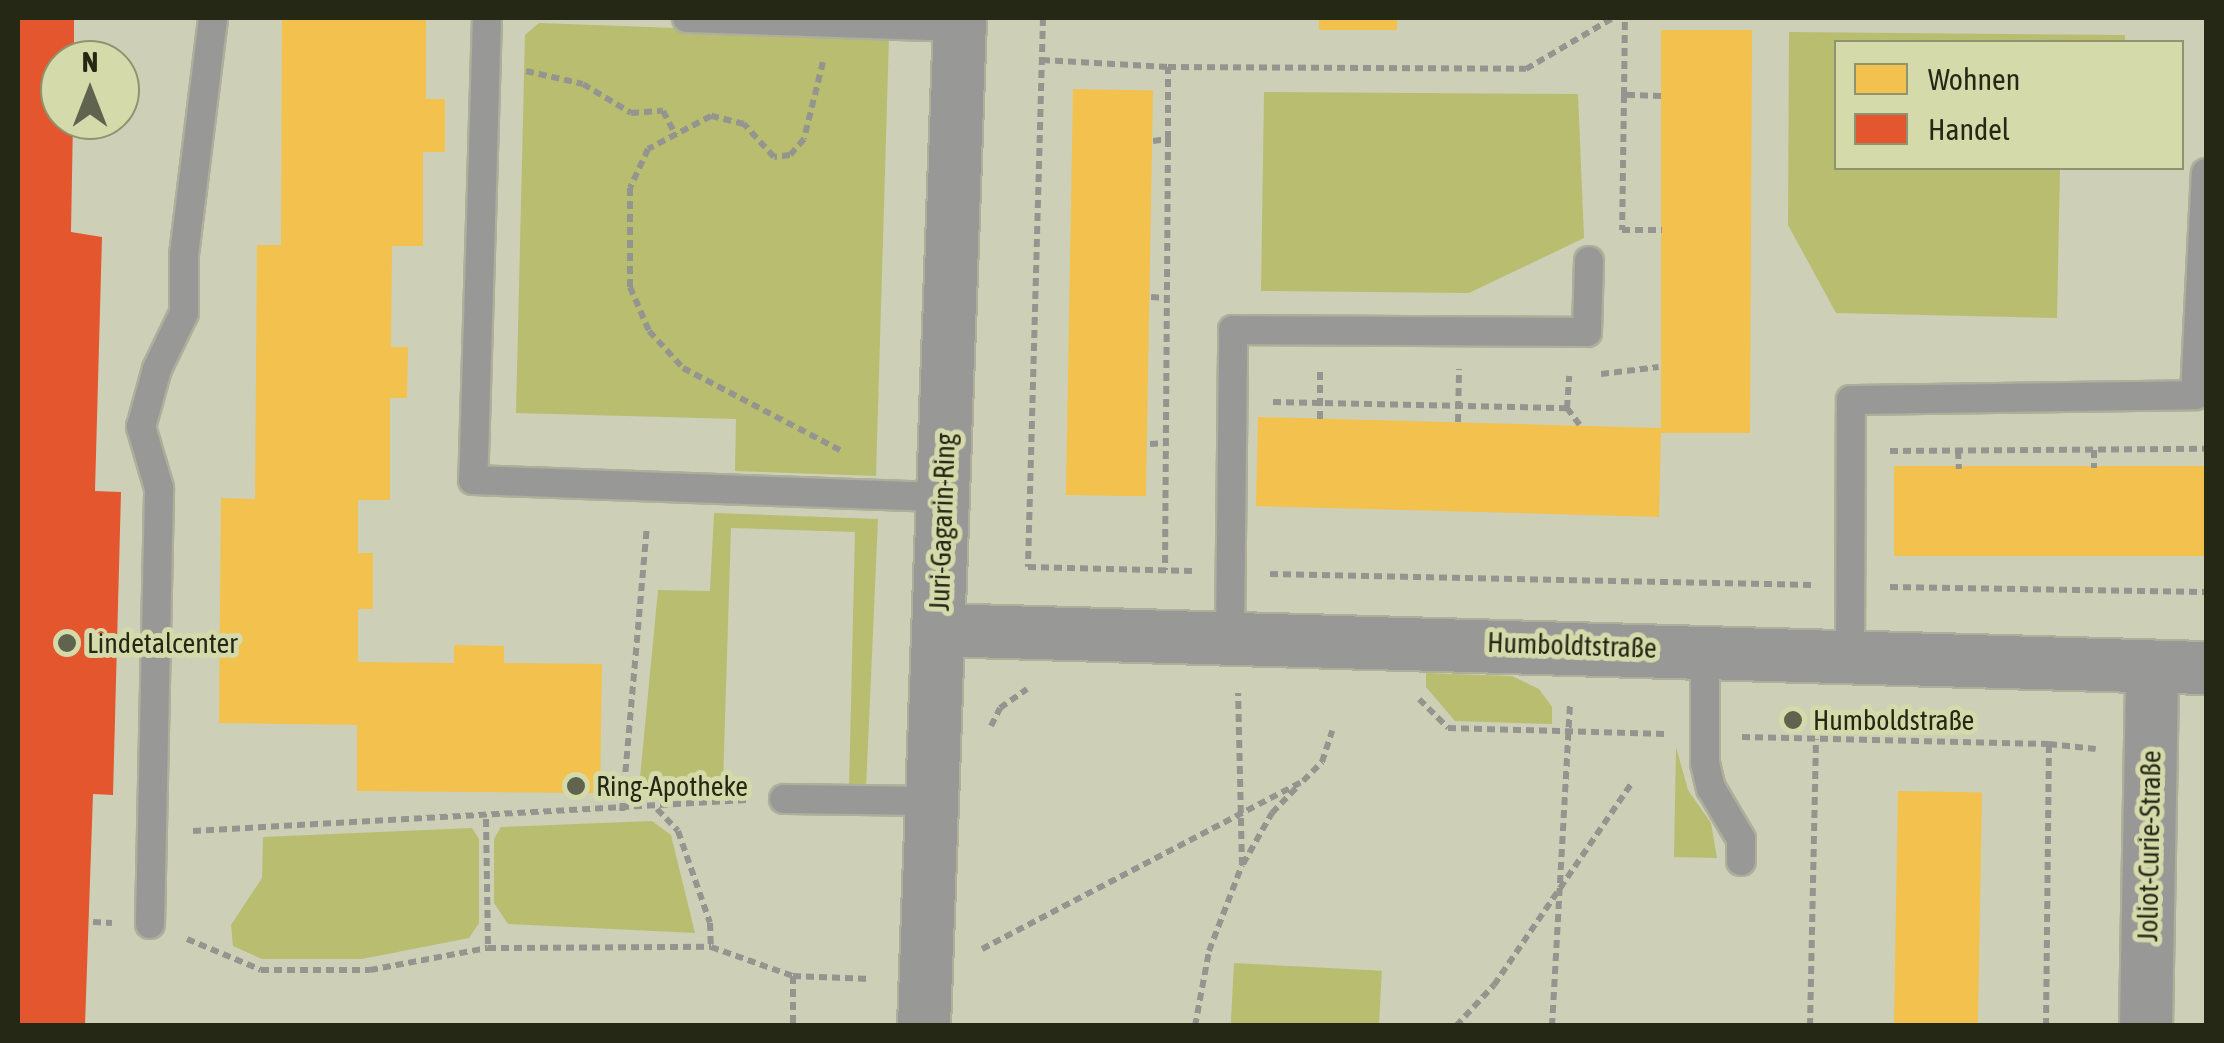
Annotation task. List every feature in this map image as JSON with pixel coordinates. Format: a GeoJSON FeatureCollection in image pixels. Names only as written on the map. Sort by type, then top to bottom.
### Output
{"type":"FeatureCollection","features":[{"type":"Feature","properties":{"kind":"street","name":"Juri-Gagarin-Ring"},"geometry":{"type":"LineString","coordinates":[[924,1003],[960,22]]}},
{"type":"Feature","properties":{"kind":"street","name":"Humboldtstraße"},"geometry":{"type":"LineString","coordinates":[[938,630],[1570,644],[2206,668]]}},
{"type":"Feature","properties":{"kind":"street","name":"Joliot-Curie-Straße"},"geometry":{"type":"LineString","coordinates":[[2146,1026],[2152,667]]}},
{"type":"Feature","properties":{"kind":"lane"},"geometry":{"type":"LineString","coordinates":[[150,924],[158,488],[141,427],[157,369],[184,313],[184,254],[213,18]]}},
{"type":"Feature","properties":{"kind":"lane"},"geometry":{"type":"LineString","coordinates":[[487,18],[474,480],[943,498]]}},
{"type":"Feature","properties":{"kind":"lane"},"geometry":{"type":"LineString","coordinates":[[687,18],[960,22]]}},
{"type":"Feature","properties":{"kind":"lane"},"geometry":{"type":"LineString","coordinates":[[1850,655],[1852,400],[2194,395],[2206,173]]}},
{"type":"Feature","properties":{"kind":"lane"},"geometry":{"type":"LineString","coordinates":[[1230,637],[1233,330],[1587,332],[1589,261]]}},
{"type":"Feature","properties":{"kind":"lane"},"geometry":{"type":"LineString","coordinates":[[1705,650],[1705,736],[1710,788],[1731,812],[1742,839],[1741,861]]}},
{"type":"Feature","properties":{"kind":"lane"},"geometry":{"type":"LineString","coordinates":[[784,800],[931,801]]}},
{"type":"Feature","properties":{"kind":"path"},"geometry":{"type":"LineString","coordinates":[[1044,18],[1028,567],[1164,570],[1168,67]]}},
{"type":"Feature","properties":{"kind":"path"},"geometry":{"type":"LineString","coordinates":[[1042,60],[1168,67],[1526,69],[1613,18]]}},
{"type":"Feature","properties":{"kind":"path"},"geometry":{"type":"LineString","coordinates":[[1626,18],[1622,230],[1662,230]]}},
{"type":"Feature","properties":{"kind":"path"},"geometry":{"type":"LineString","coordinates":[[833,22],[804,139],[790,155],[774,157],[744,124],[711,116],[648,149],[630,188],[630,287],[649,331],[683,368],[855,457]]}},
{"type":"Feature","properties":{"kind":"path"},"geometry":{"type":"LineString","coordinates":[[486,61],[583,84],[631,113],[664,111],[676,135]]}},
{"type":"Feature","properties":{"kind":"path"},"geometry":{"type":"LineString","coordinates":[[1624,95],[1662,96]]}},
{"type":"Feature","properties":{"kind":"path"},"geometry":{"type":"LineString","coordinates":[[1153,141],[1168,139]]}},
{"type":"Feature","properties":{"kind":"path"},"geometry":{"type":"LineString","coordinates":[[1151,297],[1166,298]]}},
{"type":"Feature","properties":{"kind":"path"},"geometry":{"type":"LineString","coordinates":[[1458,422],[1459,332]]}},
{"type":"Feature","properties":{"kind":"path"},"geometry":{"type":"LineString","coordinates":[[1580,425],[1567,408],[1567,376],[1659,366]]}},
{"type":"Feature","properties":{"kind":"path"},"geometry":{"type":"LineString","coordinates":[[1268,402],[1567,408]]}},
{"type":"Feature","properties":{"kind":"path"},"geometry":{"type":"LineString","coordinates":[[1150,444],[1166,443]]}},
{"type":"Feature","properties":{"kind":"path"},"geometry":{"type":"LineString","coordinates":[[1879,451],[2206,449]]}},
{"type":"Feature","properties":{"kind":"path"},"geometry":{"type":"LineString","coordinates":[[2094,450],[2094,468]]}},
{"type":"Feature","properties":{"kind":"path"},"geometry":{"type":"LineString","coordinates":[[1958,451],[1959,469]]}},
{"type":"Feature","properties":{"kind":"path"},"geometry":{"type":"LineString","coordinates":[[622,811],[648,486]]}},
{"type":"Feature","properties":{"kind":"path"},"geometry":{"type":"LineString","coordinates":[[1267,574],[2206,592]]}},
{"type":"Feature","properties":{"kind":"path"},"geometry":{"type":"LineString","coordinates":[[1230,637],[1244,811],[1242,865]]}},
{"type":"Feature","properties":{"kind":"path"},"geometry":{"type":"LineString","coordinates":[[1552,1026],[1570,732],[1570,644]]}},
{"type":"Feature","properties":{"kind":"path"},"geometry":{"type":"LineString","coordinates":[[987,734],[1000,708],[1038,686]]}},
{"type":"Feature","properties":{"kind":"path"},"geometry":{"type":"LineString","coordinates":[[1408,689],[1448,728],[2050,744],[2150,756]]}},
{"type":"Feature","properties":{"kind":"path"},"geometry":{"type":"LineString","coordinates":[[1196,1026],[1210,951],[1242,865],[1272,813],[1322,762],[1332,731]]}},
{"type":"Feature","properties":{"kind":"path"},"geometry":{"type":"LineString","coordinates":[[1810,1026],[1816,738]]}},
{"type":"Feature","properties":{"kind":"path"},"geometry":{"type":"LineString","coordinates":[[2046,1026],[2050,744]]}},
{"type":"Feature","properties":{"kind":"path"},"geometry":{"type":"LineString","coordinates":[[977,934],[976,952],[1303,781]]}},
{"type":"Feature","properties":{"kind":"path"},"geometry":{"type":"LineString","coordinates":[[1456,1026],[1494,985],[1560,894],[1631,784]]}},
{"type":"Feature","properties":{"kind":"path"},"geometry":{"type":"LineString","coordinates":[[152,832],[656,809],[667,800],[784,800]]}},
{"type":"Feature","properties":{"kind":"path"},"geometry":{"type":"LineString","coordinates":[[656,809],[678,831],[710,923],[711,947]]}},
{"type":"Feature","properties":{"kind":"path"},"geometry":{"type":"LineString","coordinates":[[486,819],[488,948]]}},
{"type":"Feature","properties":{"kind":"path"},"geometry":{"type":"LineString","coordinates":[[94,922],[150,924],[261,970],[370,970],[488,948],[711,947],[793,976],[924,1003]]}},
{"type":"Feature","properties":{"kind":"path"},"geometry":{"type":"LineString","coordinates":[[793,976],[793,1026]]}},
{"type":"Feature","properties":{"kind":"green space"},"geometry":{"type":"Polygon","coordinates":[[[539,23],[889,36],[876,476],[735,471],[736,419],[516,413],[525,35],[539,23]]]}},
{"type":"Feature","properties":{"kind":"green space"},"geometry":{"type":"Polygon","coordinates":[[[1789,32],[2125,35],[2125,40],[1834,40],[1834,170],[2060,170],[2057,318],[1836,313],[1788,225],[1789,32]]]}},
{"type":"Feature","properties":{"kind":"green space"},"geometry":{"type":"Polygon","coordinates":[[[1264,92],[1578,94],[1584,238],[1469,293],[1261,291],[1264,92]]]}},
{"type":"Feature","properties":{"kind":"green space"},"geometry":{"type":"Polygon","coordinates":[[[714,513],[878,519],[866,789],[849,788],[855,532],[731,528],[723,784],[639,788],[658,590],[710,591],[714,513]]]}},
{"type":"Feature","properties":{"kind":"green space"},"geometry":{"type":"Polygon","coordinates":[[[1426,673],[1512,676],[1539,689],[1552,707],[1552,724],[1455,721],[1426,687],[1426,673]]]}},
{"type":"Feature","properties":{"kind":"green space"},"geometry":{"type":"Polygon","coordinates":[[[1676,747],[1688,790],[1711,823],[1717,858],[1674,857],[1676,747]]]}},
{"type":"Feature","properties":{"kind":"green space"},"geometry":{"type":"Polygon","coordinates":[[[652,821],[671,835],[695,933],[508,924],[494,903],[494,839],[501,827],[652,821]]]}},
{"type":"Feature","properties":{"kind":"green space"},"geometry":{"type":"Polygon","coordinates":[[[472,828],[479,839],[479,923],[469,938],[362,959],[262,959],[233,946],[231,925],[262,878],[263,837],[472,828]]]}},
{"type":"Feature","properties":{"kind":"green space"},"geometry":{"type":"Polygon","coordinates":[[[1234,963],[1382,971],[1379,1026],[1231,1025],[1234,963]]]}},
{"type":"Feature","properties":{"kind":"building: Wohnen"},"geometry":{"type":"Polygon","coordinates":[[[282,18],[426,18],[426,99],[445,99],[445,152],[423,152],[423,246],[392,246],[391,347],[408,347],[407,398],[390,398],[390,500],[358,500],[358,553],[373,553],[373,609],[358,609],[358,662],[454,663],[454,645],[504,646],[504,663],[602,664],[600,793],[357,791],[357,725],[219,723],[221,498],[255,499],[257,245],[281,245],[282,18]]]}},
{"type":"Feature","properties":{"kind":"building: Wohnen"},"geometry":{"type":"Polygon","coordinates":[[[1319,18],[1397,18],[1397,30],[1319,30],[1319,18]]]}},
{"type":"Feature","properties":{"kind":"building: Wohnen"},"geometry":{"type":"Polygon","coordinates":[[[1661,30],[1752,30],[1750,433],[1661,433],[1659,517],[1256,506],[1258,417],[1661,428],[1661,30]]]}},
{"type":"Feature","properties":{"kind":"building: Wohnen"},"geometry":{"type":"Polygon","coordinates":[[[1073,89],[1153,90],[1146,496],[1066,495],[1073,89]]]}},
{"type":"Feature","properties":{"kind":"building: Wohnen"},"geometry":{"type":"Polygon","coordinates":[[[1894,466],[2206,466],[2206,556],[1894,556],[1894,466]]]}},
{"type":"Feature","properties":{"kind":"building: Wohnen"},"geometry":{"type":"Polygon","coordinates":[[[1898,791],[1982,792],[1978,1026],[1894,1026],[1898,791]]]}},
{"type":"Feature","properties":{"kind":"building: Handel","name":"Lindetalcenter"},"geometry":{"type":"Polygon","coordinates":[[[18,18],[74,18],[74,40],[40,40],[40,140],[73,140],[71,232],[102,237],[95,491],[121,492],[113,795],[93,794],[85,1026],[18,1026],[18,18]]]}},
{"type":"Feature","properties":{"kind":"place","name":"Lindetalcenter"},"geometry":{"type":"Point","coordinates":[67,643]}},
{"type":"Feature","properties":{"kind":"place","name":"Humboldstraße"},"geometry":{"type":"Point","coordinates":[1793,720]}},
{"type":"Feature","properties":{"kind":"place","name":"Ring-Apotheke"},"geometry":{"type":"Point","coordinates":[576,786]}}]}
